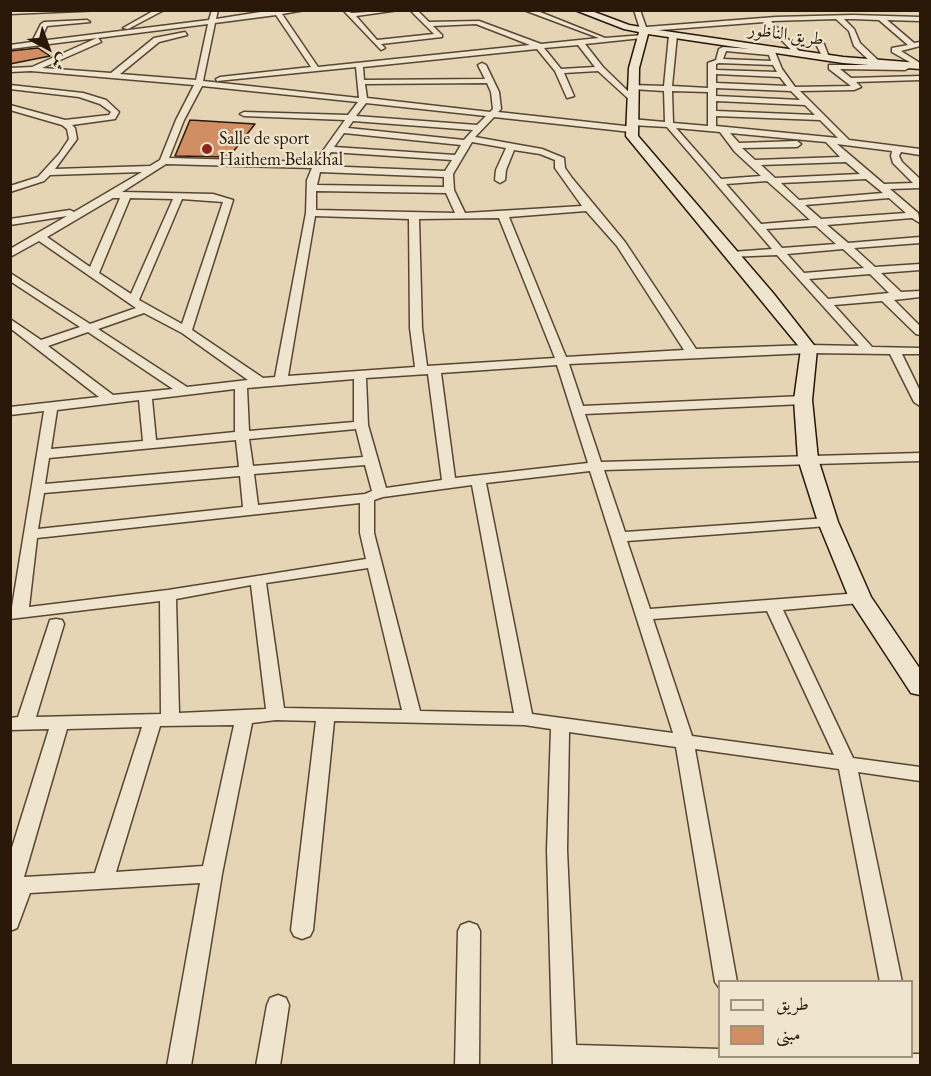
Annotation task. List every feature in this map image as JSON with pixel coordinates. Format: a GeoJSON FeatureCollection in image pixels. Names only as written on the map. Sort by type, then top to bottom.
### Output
{"type":"FeatureCollection","features":[{"type":"Feature","properties":{"kind":"street"},"geometry":{"type":"LineString","coordinates":[[10,12],[99,10]]}},
{"type":"Feature","properties":{"kind":"street"},"geometry":{"type":"LineString","coordinates":[[10,79],[115,33],[161,10]]}},
{"type":"Feature","properties":{"kind":"street"},"geometry":{"type":"LineString","coordinates":[[10,254],[164,161],[180,120],[199,83],[204,33],[213,21],[215,10]]}},
{"type":"Feature","properties":{"kind":"street"},"geometry":{"type":"LineString","coordinates":[[10,47],[302,10]]}},
{"type":"Feature","properties":{"kind":"street"},"geometry":{"type":"LineString","coordinates":[[348,13],[396,10]]}},
{"type":"Feature","properties":{"kind":"street"},"geometry":{"type":"LineString","coordinates":[[413,10],[448,41]]}},
{"type":"Feature","properties":{"kind":"street"},"geometry":{"type":"LineString","coordinates":[[527,10],[608,39]]}},
{"type":"Feature","properties":{"kind":"street"},"geometry":{"type":"LineString","coordinates":[[637,10],[643,32],[632,94],[632,136],[809,349],[803,400],[808,459],[828,522],[860,598],[921,687]]}},
{"type":"Feature","properties":{"kind":"street"},"geometry":{"type":"LineString","coordinates":[[766,10],[776,19]]}},
{"type":"Feature","properties":{"kind":"street"},"geometry":{"type":"LineString","coordinates":[[76,38],[92,11]]}},
{"type":"Feature","properties":{"kind":"street","name":"طريق الناظور"},"geometry":{"type":"LineString","coordinates":[[583,11],[643,32],[770,51],[902,67],[920,72]]}},
{"type":"Feature","properties":{"kind":"street"},"geometry":{"type":"LineString","coordinates":[[277,12],[316,69]]}},
{"type":"Feature","properties":{"kind":"street"},"geometry":{"type":"LineString","coordinates":[[348,13],[393,61]]}},
{"type":"Feature","properties":{"kind":"street"},"geometry":{"type":"LineString","coordinates":[[467,14],[474,21],[539,46],[559,71],[570,96]]}},
{"type":"Feature","properties":{"kind":"street"},"geometry":{"type":"LineString","coordinates":[[199,83],[608,39],[742,18],[766,20],[921,19]]}},
{"type":"Feature","properties":{"kind":"street"},"geometry":{"type":"LineString","coordinates":[[838,18],[852,30],[857,44],[877,64]]}},
{"type":"Feature","properties":{"kind":"street"},"geometry":{"type":"LineString","coordinates":[[882,19],[912,45]]}},
{"type":"Feature","properties":{"kind":"street"},"geometry":{"type":"LineString","coordinates":[[766,20],[796,53]]}},
{"type":"Feature","properties":{"kind":"street"},"geometry":{"type":"LineString","coordinates":[[428,24],[474,21]]}},
{"type":"Feature","properties":{"kind":"street"},"geometry":{"type":"LineString","coordinates":[[35,44],[45,24],[87,22]]}},
{"type":"Feature","properties":{"kind":"street"},"geometry":{"type":"LineString","coordinates":[[889,27],[921,27]]}},
{"type":"Feature","properties":{"kind":"street"},"geometry":{"type":"LineString","coordinates":[[113,76],[157,40],[189,34]]}},
{"type":"Feature","properties":{"kind":"street"},"geometry":{"type":"LineString","coordinates":[[673,35],[668,88],[669,125],[870,351]]}},
{"type":"Feature","properties":{"kind":"street"},"geometry":{"type":"LineString","coordinates":[[375,42],[440,36]]}},
{"type":"Feature","properties":{"kind":"street"},"geometry":{"type":"LineString","coordinates":[[902,36],[921,36]]}},
{"type":"Feature","properties":{"kind":"street"},"geometry":{"type":"LineString","coordinates":[[76,38],[83,47]]}},
{"type":"Feature","properties":{"kind":"street"},"geometry":{"type":"LineString","coordinates":[[580,42],[600,69],[632,94],[668,88],[807,103]]}},
{"type":"Feature","properties":{"kind":"street"},"geometry":{"type":"LineString","coordinates":[[820,44],[827,58]]}},
{"type":"Feature","properties":{"kind":"street"},"geometry":{"type":"LineString","coordinates":[[920,72],[895,50],[921,44]]}},
{"type":"Feature","properties":{"kind":"street"},"geometry":{"type":"LineString","coordinates":[[719,61],[723,49],[770,51],[774,63],[793,89],[846,141]]}},
{"type":"Feature","properties":{"kind":"street"},"geometry":{"type":"LineString","coordinates":[[774,63],[719,61],[712,63],[713,113],[718,129],[737,146],[738,150],[873,270],[898,296]]}},
{"type":"Feature","properties":{"kind":"street"},"geometry":{"type":"LineString","coordinates":[[281,380],[311,213],[311,188],[317,167],[363,101],[363,82],[359,65]]}},
{"type":"Feature","properties":{"kind":"street"},"geometry":{"type":"LineString","coordinates":[[461,216],[450,190],[448,174],[468,141],[478,128],[494,114],[496,100],[482,65]]}},
{"type":"Feature","properties":{"kind":"street"},"geometry":{"type":"LineString","coordinates":[[712,91],[856,87],[832,67],[902,67]]}},
{"type":"Feature","properties":{"kind":"street"},"geometry":{"type":"LineString","coordinates":[[10,70],[32,69],[199,83],[494,114],[631,125],[718,129],[846,141],[921,152]]}},
{"type":"Feature","properties":{"kind":"street"},"geometry":{"type":"LineString","coordinates":[[559,71],[600,69]]}},
{"type":"Feature","properties":{"kind":"street"},"geometry":{"type":"LineString","coordinates":[[711,72],[783,75]]}},
{"type":"Feature","properties":{"kind":"street"},"geometry":{"type":"LineString","coordinates":[[849,80],[920,72]]}},
{"type":"Feature","properties":{"kind":"street"},"geometry":{"type":"LineString","coordinates":[[363,82],[490,81]]}},
{"type":"Feature","properties":{"kind":"street"},"geometry":{"type":"LineString","coordinates":[[10,87],[80,95],[103,102],[115,112],[115,116],[65,123],[10,107]]}},
{"type":"Feature","properties":{"kind":"street"},"geometry":{"type":"LineString","coordinates":[[713,113],[824,118]]}},
{"type":"Feature","properties":{"kind":"street"},"geometry":{"type":"LineString","coordinates":[[244,114],[351,118],[478,128]]}},
{"type":"Feature","properties":{"kind":"street"},"geometry":{"type":"LineString","coordinates":[[10,189],[42,179],[49,172],[72,139],[71,128],[65,123]]}},
{"type":"Feature","properties":{"kind":"street"},"geometry":{"type":"LineString","coordinates":[[341,130],[468,141],[548,153],[558,158],[561,160],[560,168],[589,208],[621,244],[667,318],[692,352]]}},
{"type":"Feature","properties":{"kind":"street"},"geometry":{"type":"LineString","coordinates":[[737,146],[846,141]]}},
{"type":"Feature","properties":{"kind":"street"},"geometry":{"type":"LineString","coordinates":[[830,142],[918,218]]}},
{"type":"Feature","properties":{"kind":"street"},"geometry":{"type":"LineString","coordinates":[[500,180],[501,170],[511,147]]}},
{"type":"Feature","properties":{"kind":"street"},"geometry":{"type":"LineString","coordinates":[[328,149],[458,158]]}},
{"type":"Feature","properties":{"kind":"street"},"geometry":{"type":"LineString","coordinates":[[897,149],[895,156],[898,163],[921,184]]}},
{"type":"Feature","properties":{"kind":"street"},"geometry":{"type":"LineString","coordinates":[[754,163],[848,159]]}},
{"type":"Feature","properties":{"kind":"street"},"geometry":{"type":"LineString","coordinates":[[164,161],[448,174]]}},
{"type":"Feature","properties":{"kind":"street"},"geometry":{"type":"LineString","coordinates":[[49,172],[154,169]]}},
{"type":"Feature","properties":{"kind":"street"},"geometry":{"type":"LineString","coordinates":[[719,182],[869,176]]}},
{"type":"Feature","properties":{"kind":"street"},"geometry":{"type":"LineString","coordinates":[[882,187],[921,184]]}},
{"type":"Feature","properties":{"kind":"street"},"geometry":{"type":"LineString","coordinates":[[311,188],[450,190]]}},
{"type":"Feature","properties":{"kind":"street"},"geometry":{"type":"LineString","coordinates":[[109,195],[228,200],[186,331]]}},
{"type":"Feature","properties":{"kind":"street"},"geometry":{"type":"LineString","coordinates":[[797,202],[892,195]]}},
{"type":"Feature","properties":{"kind":"street"},"geometry":{"type":"LineString","coordinates":[[93,274],[126,196]]}},
{"type":"Feature","properties":{"kind":"street"},"geometry":{"type":"LineString","coordinates":[[134,300],[178,198]]}},
{"type":"Feature","properties":{"kind":"street"},"geometry":{"type":"LineString","coordinates":[[311,213],[414,218],[503,215],[589,208]]}},
{"type":"Feature","properties":{"kind":"street"},"geometry":{"type":"LineString","coordinates":[[10,222],[81,211]]}},
{"type":"Feature","properties":{"kind":"street"},"geometry":{"type":"LineString","coordinates":[[503,215],[562,361],[684,740],[726,980]]}},
{"type":"Feature","properties":{"kind":"street"},"geometry":{"type":"LineString","coordinates":[[414,218],[415,317],[428,370],[449,483]]}},
{"type":"Feature","properties":{"kind":"street"},"geometry":{"type":"LineString","coordinates":[[758,227],[918,218]]}},
{"type":"Feature","properties":{"kind":"street"},"geometry":{"type":"LineString","coordinates":[[39,236],[145,309],[186,331],[261,383]]}},
{"type":"Feature","properties":{"kind":"street"},"geometry":{"type":"LineString","coordinates":[[732,255],[921,240]]}},
{"type":"Feature","properties":{"kind":"street"},"geometry":{"type":"LineString","coordinates":[[10,242],[22,247]]}},
{"type":"Feature","properties":{"kind":"street"},"geometry":{"type":"LineString","coordinates":[[801,276],[921,267]]}},
{"type":"Feature","properties":{"kind":"street"},"geometry":{"type":"LineString","coordinates":[[10,276],[185,391]]}},
{"type":"Feature","properties":{"kind":"street"},"geometry":{"type":"LineString","coordinates":[[827,302],[921,294]]}},
{"type":"Feature","properties":{"kind":"street"},"geometry":{"type":"LineString","coordinates":[[885,297],[921,332]]}},
{"type":"Feature","properties":{"kind":"street"},"geometry":{"type":"LineString","coordinates":[[39,345],[145,309]]}},
{"type":"Feature","properties":{"kind":"street"},"geometry":{"type":"LineString","coordinates":[[10,321],[111,400]]}},
{"type":"Feature","properties":{"kind":"street"},"geometry":{"type":"LineString","coordinates":[[10,411],[281,380],[692,352],[809,349],[921,351]]}},
{"type":"Feature","properties":{"kind":"street"},"geometry":{"type":"LineString","coordinates":[[894,351],[921,402]]}},
{"type":"Feature","properties":{"kind":"street"},"geometry":{"type":"LineString","coordinates":[[360,376],[361,425],[372,460],[373,495],[368,533],[413,717]]}},
{"type":"Feature","properties":{"kind":"street"},"geometry":{"type":"LineString","coordinates":[[241,385],[242,436],[251,511]]}},
{"type":"Feature","properties":{"kind":"street"},"geometry":{"type":"LineString","coordinates":[[145,396],[150,444]]}},
{"type":"Feature","properties":{"kind":"street"},"geometry":{"type":"LineString","coordinates":[[578,410],[803,400]]}},
{"type":"Feature","properties":{"kind":"street"},"geometry":{"type":"LineString","coordinates":[[51,406],[39,489],[15,613],[168,595],[375,562]]}},
{"type":"Feature","properties":{"kind":"street"},"geometry":{"type":"LineString","coordinates":[[44,454],[361,425]]}},
{"type":"Feature","properties":{"kind":"street"},"geometry":{"type":"LineString","coordinates":[[30,534],[251,511],[478,479],[597,466],[921,457]]}},
{"type":"Feature","properties":{"kind":"street"},"geometry":{"type":"LineString","coordinates":[[39,489],[372,460]]}},
{"type":"Feature","properties":{"kind":"street"},"geometry":{"type":"LineString","coordinates":[[478,479],[524,718]]}},
{"type":"Feature","properties":{"kind":"street"},"geometry":{"type":"LineString","coordinates":[[620,537],[828,522]]}},
{"type":"Feature","properties":{"kind":"street"},"geometry":{"type":"LineString","coordinates":[[258,579],[276,714]]}},
{"type":"Feature","properties":{"kind":"street"},"geometry":{"type":"LineString","coordinates":[[103,880],[162,719],[168,595]]}},
{"type":"Feature","properties":{"kind":"street"},"geometry":{"type":"LineString","coordinates":[[644,614],[860,598]]}},
{"type":"Feature","properties":{"kind":"street"},"geometry":{"type":"LineString","coordinates":[[772,606],[847,764],[891,980]]}},
{"type":"Feature","properties":{"kind":"street"},"geometry":{"type":"LineString","coordinates":[[56,624],[18,724],[244,718],[276,714],[524,718],[921,774]]}},
{"type":"Feature","properties":{"kind":"street"},"geometry":{"type":"LineString","coordinates":[[302,930],[326,715]]}},
{"type":"Feature","properties":{"kind":"street"},"geometry":{"type":"LineString","coordinates":[[179,1065],[212,874],[244,718]]}},
{"type":"Feature","properties":{"kind":"street"},"geometry":{"type":"LineString","coordinates":[[10,922],[14,886],[60,723]]}},
{"type":"Feature","properties":{"kind":"street"},"geometry":{"type":"LineString","coordinates":[[560,724],[557,850],[565,1060],[739,1059],[912,1062]]}},
{"type":"Feature","properties":{"kind":"street"},"geometry":{"type":"LineString","coordinates":[[14,886],[212,874]]}},
{"type":"Feature","properties":{"kind":"street"},"geometry":{"type":"LineString","coordinates":[[467,1065],[469,931]]}},
{"type":"Feature","properties":{"kind":"street"},"geometry":{"type":"LineString","coordinates":[[268,1065],[278,1005]]}},
{"type":"Feature","properties":{"kind":"building"},"geometry":{"type":"Polygon","coordinates":[[[38,48],[50,56],[10,64],[10,51],[38,48]]]}},
{"type":"Feature","properties":{"kind":"building","name":"Salle de sport Haithem Belakhal"},"geometry":{"type":"Polygon","coordinates":[[[190,120],[255,124],[229,157],[175,156],[190,120]]]}},
{"type":"Feature","properties":{"kind":"place","name":"Salle de sport Haithem Belakhal"},"geometry":{"type":"Point","coordinates":[207,149]}}]}
